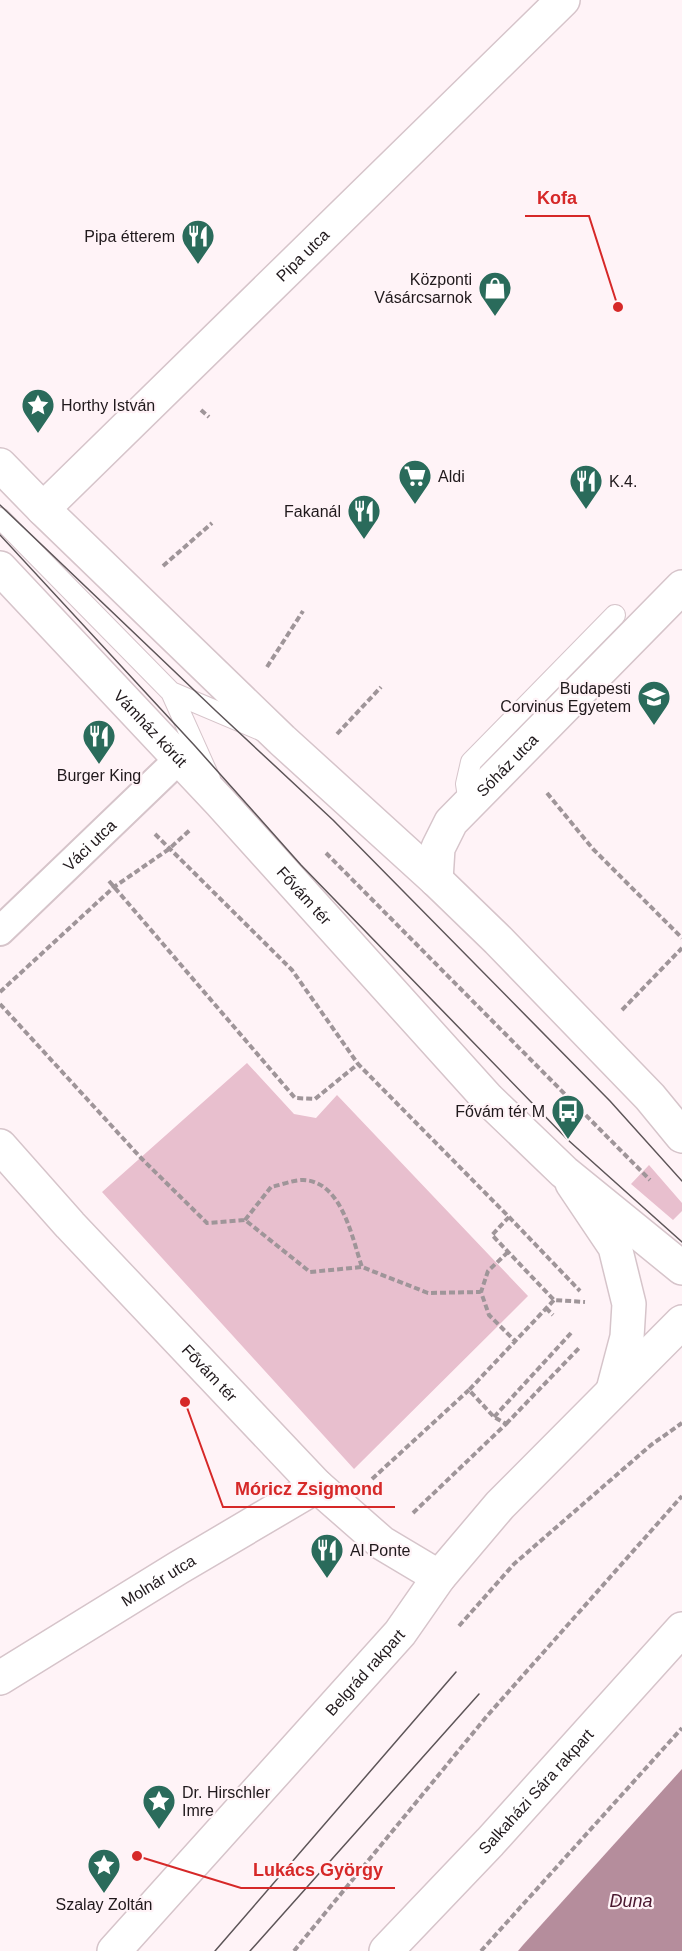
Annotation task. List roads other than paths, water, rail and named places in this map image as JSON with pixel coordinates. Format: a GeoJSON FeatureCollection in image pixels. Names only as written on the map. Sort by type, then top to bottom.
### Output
{"type":"FeatureCollection","features":[{"type":"Feature","properties":{"kind":"street","name":"Pipa utca"},"geometry":{"type":"LineString","coordinates":[[43,509],[563,0]]}},
{"type":"Feature","properties":{"kind":"street","name":"Vámház körút"},"geometry":{"type":"LineString","coordinates":[[0,465],[282,740],[436,880]]}},
{"type":"Feature","properties":{"kind":"street","name":"Vámház körút"},"geometry":{"type":"LineString","coordinates":[[0,568],[220,802]]}},
{"type":"Feature","properties":{"kind":"street","name":"Sóház utca"},"geometry":{"type":"LineString","coordinates":[[436,880],[438,848],[451,822],[682,587]]}},
{"type":"Feature","properties":{"kind":"street","name":"Váci utca"},"geometry":{"type":"LineString","coordinates":[[0,931],[179,759]]}},
{"type":"Feature","properties":{"kind":"street","name":"Fővám tér"},"geometry":{"type":"LineString","coordinates":[[220,802],[488,1099],[564,1172],[682,1268]]}},
{"type":"Feature","properties":{"kind":"street"},"geometry":{"type":"LineString","coordinates":[[436,880],[498,940],[650,1097],[682,1136]]}},
{"type":"Feature","properties":{"kind":"street","name":"Fővám tér"},"geometry":{"type":"LineString","coordinates":[[0,1146],[70,1225],[329,1496],[382,1543],[439,1577]]}},
{"type":"Feature","properties":{"kind":"street","name":"Fővám tér"},"geometry":{"type":"LineString","coordinates":[[564,1172],[615,1247],[629,1304],[627,1337],[613,1390]]}},
{"type":"Feature","properties":{"kind":"street"},"geometry":{"type":"LineString","coordinates":[[613,1390],[682,1322]]}},
{"type":"Feature","properties":{"kind":"street","name":"Belgrád rakpart"},"geometry":{"type":"LineString","coordinates":[[114,1951],[400,1633],[439,1577],[500,1505],[613,1390]]}},
{"type":"Feature","properties":{"kind":"street","name":"Molnár utca"},"geometry":{"type":"LineString","coordinates":[[0,1678],[168,1574],[329,1496]]}},
{"type":"Feature","properties":{"kind":"street","name":"Salkaházi Sára rakpart"},"geometry":{"type":"LineString","coordinates":[[386,1951],[490,1842],[682,1629]]}},
{"type":"Feature","properties":{"kind":"lane"},"geometry":{"type":"LineString","coordinates":[[17,535],[43,509]]}},
{"type":"Feature","properties":{"kind":"lane","name":"Vámház körút"},"geometry":{"type":"LineString","coordinates":[[0,518],[171,692],[220,802]]}},
{"type":"Feature","properties":{"kind":"lane"},"geometry":{"type":"LineString","coordinates":[[469,803],[466,784],[471,762],[615,615]]}},
{"type":"Feature","properties":{"kind":"lane","name":"Vámház körút"},"geometry":{"type":"LineString","coordinates":[[171,692],[282,740]]}},
{"type":"Feature","properties":{"kind":"water","name":"Duna"},"geometry":{"type":"Polygon","coordinates":[[[682,1769],[682,1951],[518,1951],[523,1945],[682,1769]]]}},
{"type":"Feature","properties":{"kind":"tram line"},"geometry":{"type":"LineString","coordinates":[[0,505],[333,820],[610,1101],[682,1181]]}},
{"type":"Feature","properties":{"kind":"tram line"},"geometry":{"type":"LineString","coordinates":[[0,535],[195,746],[301,865],[568,1140],[682,1242]]}},
{"type":"Feature","properties":{"kind":"tram line"},"geometry":{"type":"LineString","coordinates":[[215,1951],[456,1672]]}},
{"type":"Feature","properties":{"kind":"tram line"},"geometry":{"type":"LineString","coordinates":[[250,1951],[479,1694]]}},
{"type":"Feature","properties":{"kind":"place","name":"Pipa étterem"},"geometry":{"type":"Point","coordinates":[198,265]}},
{"type":"Feature","properties":{"kind":"place","name":"Kofa"},"geometry":{"type":"Point","coordinates":[618,307]}},
{"type":"Feature","properties":{"kind":"place","name":"Központi Vásárcsarnok"},"geometry":{"type":"Point","coordinates":[495,317]}},
{"type":"Feature","properties":{"kind":"place","name":"Horthy István"},"geometry":{"type":"Point","coordinates":[38,434]}},
{"type":"Feature","properties":{"kind":"place","name":"Aldi"},"geometry":{"type":"Point","coordinates":[415,505]}},
{"type":"Feature","properties":{"kind":"place","name":"K.4."},"geometry":{"type":"Point","coordinates":[586,510]}},
{"type":"Feature","properties":{"kind":"place","name":"Fakanál"},"geometry":{"type":"Point","coordinates":[364,540]}},
{"type":"Feature","properties":{"kind":"place","name":"Budapesti Corvinus Egyetem"},"geometry":{"type":"Point","coordinates":[654,726]}},
{"type":"Feature","properties":{"kind":"place","name":"Burger King"},"geometry":{"type":"Point","coordinates":[99,765]}},
{"type":"Feature","properties":{"kind":"place","name":"Fővám tér M"},"geometry":{"type":"Point","coordinates":[568,1140]}},
{"type":"Feature","properties":{"kind":"place","name":"Móricz Zsigmond"},"geometry":{"type":"Point","coordinates":[185,1402]}},
{"type":"Feature","properties":{"kind":"place","name":"Al Ponte"},"geometry":{"type":"Point","coordinates":[327,1579]}},
{"type":"Feature","properties":{"kind":"place","name":"Dr. Hirschler Imre"},"geometry":{"type":"Point","coordinates":[159,1830]}},
{"type":"Feature","properties":{"kind":"place","name":"Lukács György"},"geometry":{"type":"Point","coordinates":[137,1856]}},
{"type":"Feature","properties":{"kind":"place","name":"Szalay Zoltán"},"geometry":{"type":"Point","coordinates":[104,1894]}}]}
